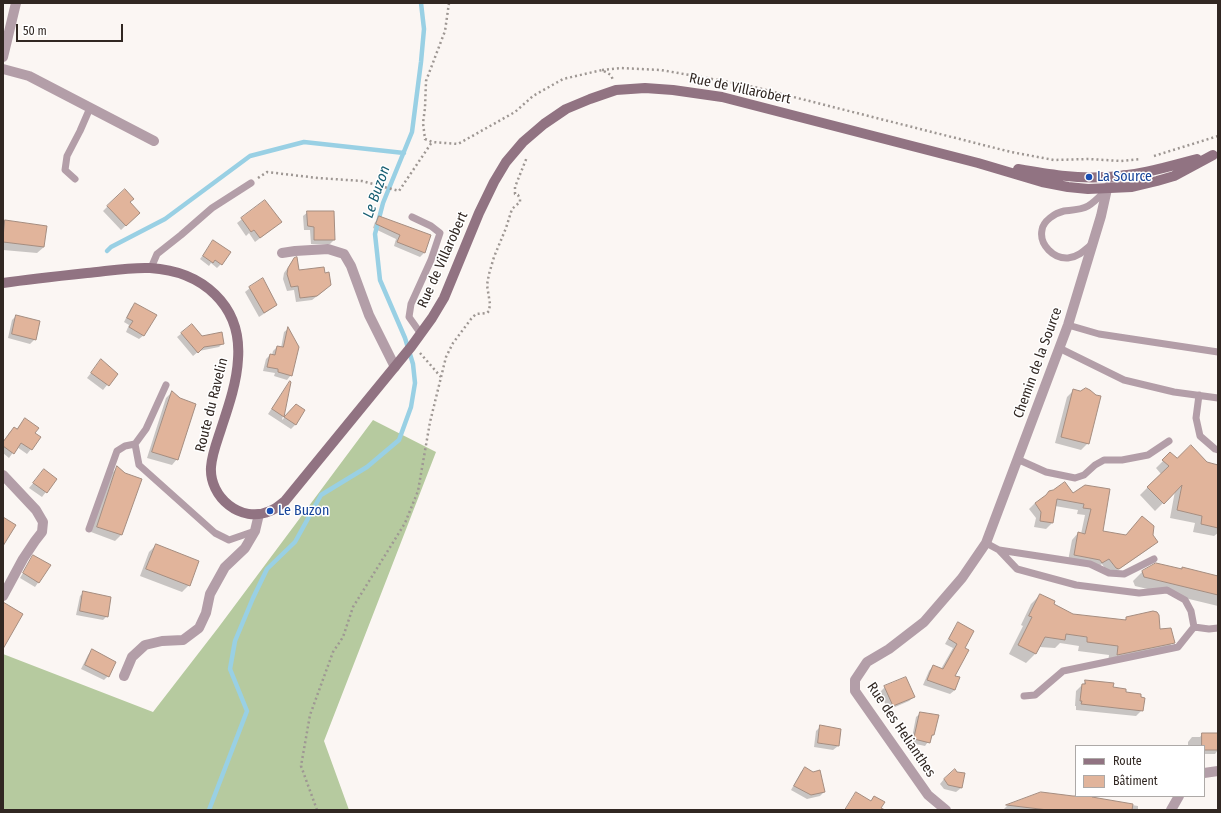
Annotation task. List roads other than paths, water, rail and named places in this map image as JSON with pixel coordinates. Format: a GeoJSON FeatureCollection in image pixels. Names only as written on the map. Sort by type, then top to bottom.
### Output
{"type":"FeatureCollection","features":[{"type":"Feature","properties":{"kind":"main road","name":"Rue de Villarobert"},"geometry":{"type":"LineString","coordinates":[[398,363],[421,334],[444,298],[479,213],[494,182],[506,162],[523,142],[544,124],[566,110],[590,99],[616,90],[645,88],[666,89],[722,97],[978,163],[1042,182],[1068,187],[1088,189],[1132,187],[1174,176],[1216,154]]}},
{"type":"Feature","properties":{"kind":"main road","name":"Rue de Villarobert"},"geometry":{"type":"LineString","coordinates":[[978,163],[1071,177],[1106,177],[1172,166],[1216,154]]}},
{"type":"Feature","properties":{"kind":"main road","name":"Route du Ravelin"},"geometry":{"type":"LineString","coordinates":[[3,283],[65,275],[151,268],[172,272],[191,278],[216,294],[224,303],[231,316],[236,330],[239,358],[230,400],[216,444],[211,468],[213,480],[220,498],[236,510],[248,514],[259,514]]}},
{"type":"Feature","properties":{"kind":"main road"},"geometry":{"type":"LineString","coordinates":[[259,514],[270,511],[285,501],[398,363]]}},
{"type":"Feature","properties":{"kind":"street"},"geometry":{"type":"LineString","coordinates":[[3,57],[16,3]]}},
{"type":"Feature","properties":{"kind":"street"},"geometry":{"type":"LineString","coordinates":[[3,69],[28,76],[154,141]]}},
{"type":"Feature","properties":{"kind":"street"},"geometry":{"type":"LineString","coordinates":[[1107,189],[1111,183],[1118,182],[1124,175]]}},
{"type":"Feature","properties":{"kind":"street","name":"Chemin de la Source"},"geometry":{"type":"LineString","coordinates":[[986,543],[1068,325],[1101,216],[1107,189]]}},
{"type":"Feature","properties":{"kind":"street"},"geometry":{"type":"LineString","coordinates":[[282,253],[328,249],[344,254],[351,266],[369,315],[398,363]]}},
{"type":"Feature","properties":{"kind":"street"},"geometry":{"type":"LineString","coordinates":[[3,474],[36,510],[43,522],[42,532],[23,559],[3,596]]}},
{"type":"Feature","properties":{"kind":"street"},"geometry":{"type":"LineString","coordinates":[[124,676],[132,657],[145,645],[162,641],[184,640],[199,628],[206,613],[210,594],[224,567],[245,548],[255,531],[259,514]]}},
{"type":"Feature","properties":{"kind":"street","name":"Rue des Helianthes"},"geometry":{"type":"LineString","coordinates":[[946,810],[928,795],[914,777],[855,691],[855,680],[867,662],[889,649],[924,622],[962,578],[986,543]]}},
{"type":"Feature","properties":{"kind":"street"},"geometry":{"type":"LineString","coordinates":[[1205,773],[1218,771]]}},
{"type":"Feature","properties":{"kind":"street"},"geometry":{"type":"LineString","coordinates":[[1171,810],[1178,797]]}},
{"type":"Feature","properties":{"kind":"lane"},"geometry":{"type":"LineString","coordinates":[[75,179],[65,170],[67,156],[80,132],[90,108]]}},
{"type":"Feature","properties":{"kind":"lane"},"geometry":{"type":"LineString","coordinates":[[151,268],[157,254],[212,208],[251,182]]}},
{"type":"Feature","properties":{"kind":"lane"},"geometry":{"type":"LineString","coordinates":[[1092,244],[1079,255],[1068,258],[1058,256],[1050,252],[1045,246],[1041,230],[1044,223],[1051,217],[1062,211],[1079,209],[1088,206],[1107,189]]}},
{"type":"Feature","properties":{"kind":"lane"},"geometry":{"type":"LineString","coordinates":[[412,217],[431,226],[440,233],[431,260],[411,304],[410,317],[421,334]]}},
{"type":"Feature","properties":{"kind":"lane"},"geometry":{"type":"LineString","coordinates":[[1068,325],[1098,334],[1218,352]]}},
{"type":"Feature","properties":{"kind":"lane"},"geometry":{"type":"LineString","coordinates":[[1060,348],[1124,380],[1174,392],[1218,398]]}},
{"type":"Feature","properties":{"kind":"lane"},"geometry":{"type":"LineString","coordinates":[[89,529],[117,452],[125,446],[135,444],[146,429],[166,385]]}},
{"type":"Feature","properties":{"kind":"lane"},"geometry":{"type":"LineString","coordinates":[[1199,395],[1196,418],[1200,436],[1214,449],[1218,450]]}},
{"type":"Feature","properties":{"kind":"lane"},"geometry":{"type":"LineString","coordinates":[[1017,459],[1046,472],[1075,478],[1084,474],[1104,460],[1122,460],[1148,455],[1169,441]]}},
{"type":"Feature","properties":{"kind":"lane"},"geometry":{"type":"LineString","coordinates":[[135,444],[139,465],[215,533],[229,540],[255,531]]}},
{"type":"Feature","properties":{"kind":"lane"},"geometry":{"type":"LineString","coordinates":[[986,543],[999,550],[1017,568],[1076,585],[1139,593],[1167,590],[1185,600],[1191,611],[1194,627],[1178,647],[1063,671],[1035,695],[1024,696]]}},
{"type":"Feature","properties":{"kind":"lane"},"geometry":{"type":"LineString","coordinates":[[999,550],[1090,564],[1109,573],[1124,574],[1154,559]]}},
{"type":"Feature","properties":{"kind":"lane"},"geometry":{"type":"LineString","coordinates":[[1194,627],[1209,629],[1218,628]]}},
{"type":"Feature","properties":{"kind":"waterway","name":"Le Buzon"},"geometry":{"type":"LineString","coordinates":[[209,810],[247,711],[230,669],[235,641],[267,569],[295,542],[321,495],[367,467],[399,440],[411,407],[415,383],[413,364],[405,338],[380,280],[375,234],[383,203],[412,132],[424,29],[421,3]]}},
{"type":"Feature","properties":{"kind":"waterway"},"geometry":{"type":"LineString","coordinates":[[107,251],[111,247],[165,219],[250,156],[304,142],[404,153]]}},
{"type":"Feature","properties":{"kind":"place","name":"La Source"},"geometry":{"type":"Point","coordinates":[1089,177]}},
{"type":"Feature","properties":{"kind":"place","name":"Le Buzon"},"geometry":{"type":"Point","coordinates":[270,511]}}]}
